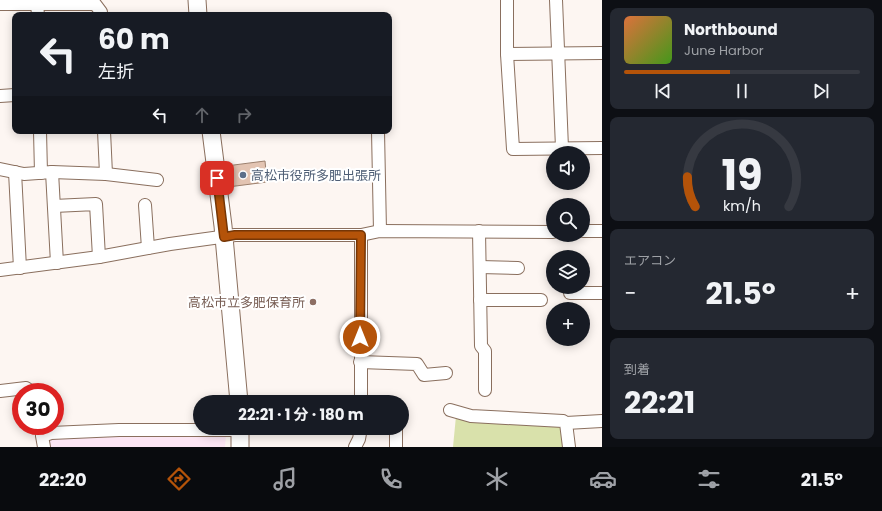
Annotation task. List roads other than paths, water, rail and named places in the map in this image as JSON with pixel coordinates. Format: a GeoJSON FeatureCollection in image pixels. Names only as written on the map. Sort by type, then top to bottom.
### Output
{"type":"FeatureCollection","features":[{"type":"Feature","properties":{"kind":"street"},"geometry":{"type":"LineString","coordinates":[[197,0],[198,12]]}},
{"type":"Feature","properties":{"kind":"street"},"geometry":{"type":"LineString","coordinates":[[507,0],[507,54],[513,149],[546,148]]}},
{"type":"Feature","properties":{"kind":"street"},"geometry":{"type":"LineString","coordinates":[[556,0],[562,146]]}},
{"type":"Feature","properties":{"kind":"street"},"geometry":{"type":"LineString","coordinates":[[0,4],[38,9],[95,4],[101,12]]}},
{"type":"Feature","properties":{"kind":"street"},"geometry":{"type":"LineString","coordinates":[[507,54],[602,52]]}},
{"type":"Feature","properties":{"kind":"street"},"geometry":{"type":"LineString","coordinates":[[0,96],[12,96]]}},
{"type":"Feature","properties":{"kind":"street"},"geometry":{"type":"LineString","coordinates":[[40,134],[46,172],[54,206],[57,263]]}},
{"type":"Feature","properties":{"kind":"street"},"geometry":{"type":"LineString","coordinates":[[104,134],[106,174]]}},
{"type":"Feature","properties":{"kind":"street"},"geometry":{"type":"LineString","coordinates":[[211,134],[224,237],[238,395]]}},
{"type":"Feature","properties":{"kind":"street"},"geometry":{"type":"LineString","coordinates":[[378,134],[380,231]]}},
{"type":"Feature","properties":{"kind":"street"},"geometry":{"type":"LineString","coordinates":[[590,148],[602,148]]}},
{"type":"Feature","properties":{"kind":"street"},"geometry":{"type":"LineString","coordinates":[[0,169],[24,174],[46,172],[106,174],[157,180]]}},
{"type":"Feature","properties":{"kind":"street"},"geometry":{"type":"LineString","coordinates":[[15,172],[20,268]]}},
{"type":"Feature","properties":{"kind":"street"},"geometry":{"type":"LineString","coordinates":[[54,206],[96,204],[99,257]]}},
{"type":"Feature","properties":{"kind":"street"},"geometry":{"type":"LineString","coordinates":[[145,205],[148,248]]}},
{"type":"Feature","properties":{"kind":"street"},"geometry":{"type":"LineString","coordinates":[[0,270],[99,257],[235,235],[361,235],[380,231],[546,232]]}},
{"type":"Feature","properties":{"kind":"street"},"geometry":{"type":"LineString","coordinates":[[479,231],[480,300],[476,346],[485,351],[485,390]]}},
{"type":"Feature","properties":{"kind":"street"},"geometry":{"type":"LineString","coordinates":[[590,231],[602,231]]}},
{"type":"Feature","properties":{"kind":"street"},"geometry":{"type":"LineString","coordinates":[[360,395],[361,235]]}},
{"type":"Feature","properties":{"kind":"street"},"geometry":{"type":"LineString","coordinates":[[480,268],[518,268]]}},
{"type":"Feature","properties":{"kind":"street"},"geometry":{"type":"LineString","coordinates":[[590,293],[602,293]]}},
{"type":"Feature","properties":{"kind":"street"},"geometry":{"type":"LineString","coordinates":[[480,300],[541,300]]}},
{"type":"Feature","properties":{"kind":"street"},"geometry":{"type":"LineString","coordinates":[[360,362],[417,364],[424,375],[446,373]]}},
{"type":"Feature","properties":{"kind":"street"},"geometry":{"type":"LineString","coordinates":[[0,391],[12,390]]}},
{"type":"Feature","properties":{"kind":"street"},"geometry":{"type":"LineString","coordinates":[[450,410],[471,416],[559,420],[566,423],[602,421]]}},
{"type":"Feature","properties":{"kind":"street"},"geometry":{"type":"LineString","coordinates":[[566,423],[569,447]]}},
{"type":"Feature","properties":{"kind":"street"},"geometry":{"type":"LineString","coordinates":[[42,436],[51,433],[119,430],[193,429]]}},
{"type":"Feature","properties":{"kind":"street"},"geometry":{"type":"LineString","coordinates":[[240,435],[240,447]]}},
{"type":"Feature","properties":{"kind":"street"},"geometry":{"type":"LineString","coordinates":[[355,447],[359,435]]}},
{"type":"Feature","properties":{"kind":"street"},"geometry":{"type":"LineString","coordinates":[[396,435],[396,447]]}},
{"type":"Feature","properties":{"kind":"place","name":"高松市役所多肥出張所"},"geometry":{"type":"Point","coordinates":[243,175]}},
{"type":"Feature","properties":{"kind":"place","name":"高松市立多肥保育所"},"geometry":{"type":"Point","coordinates":[313,302]}}]}
